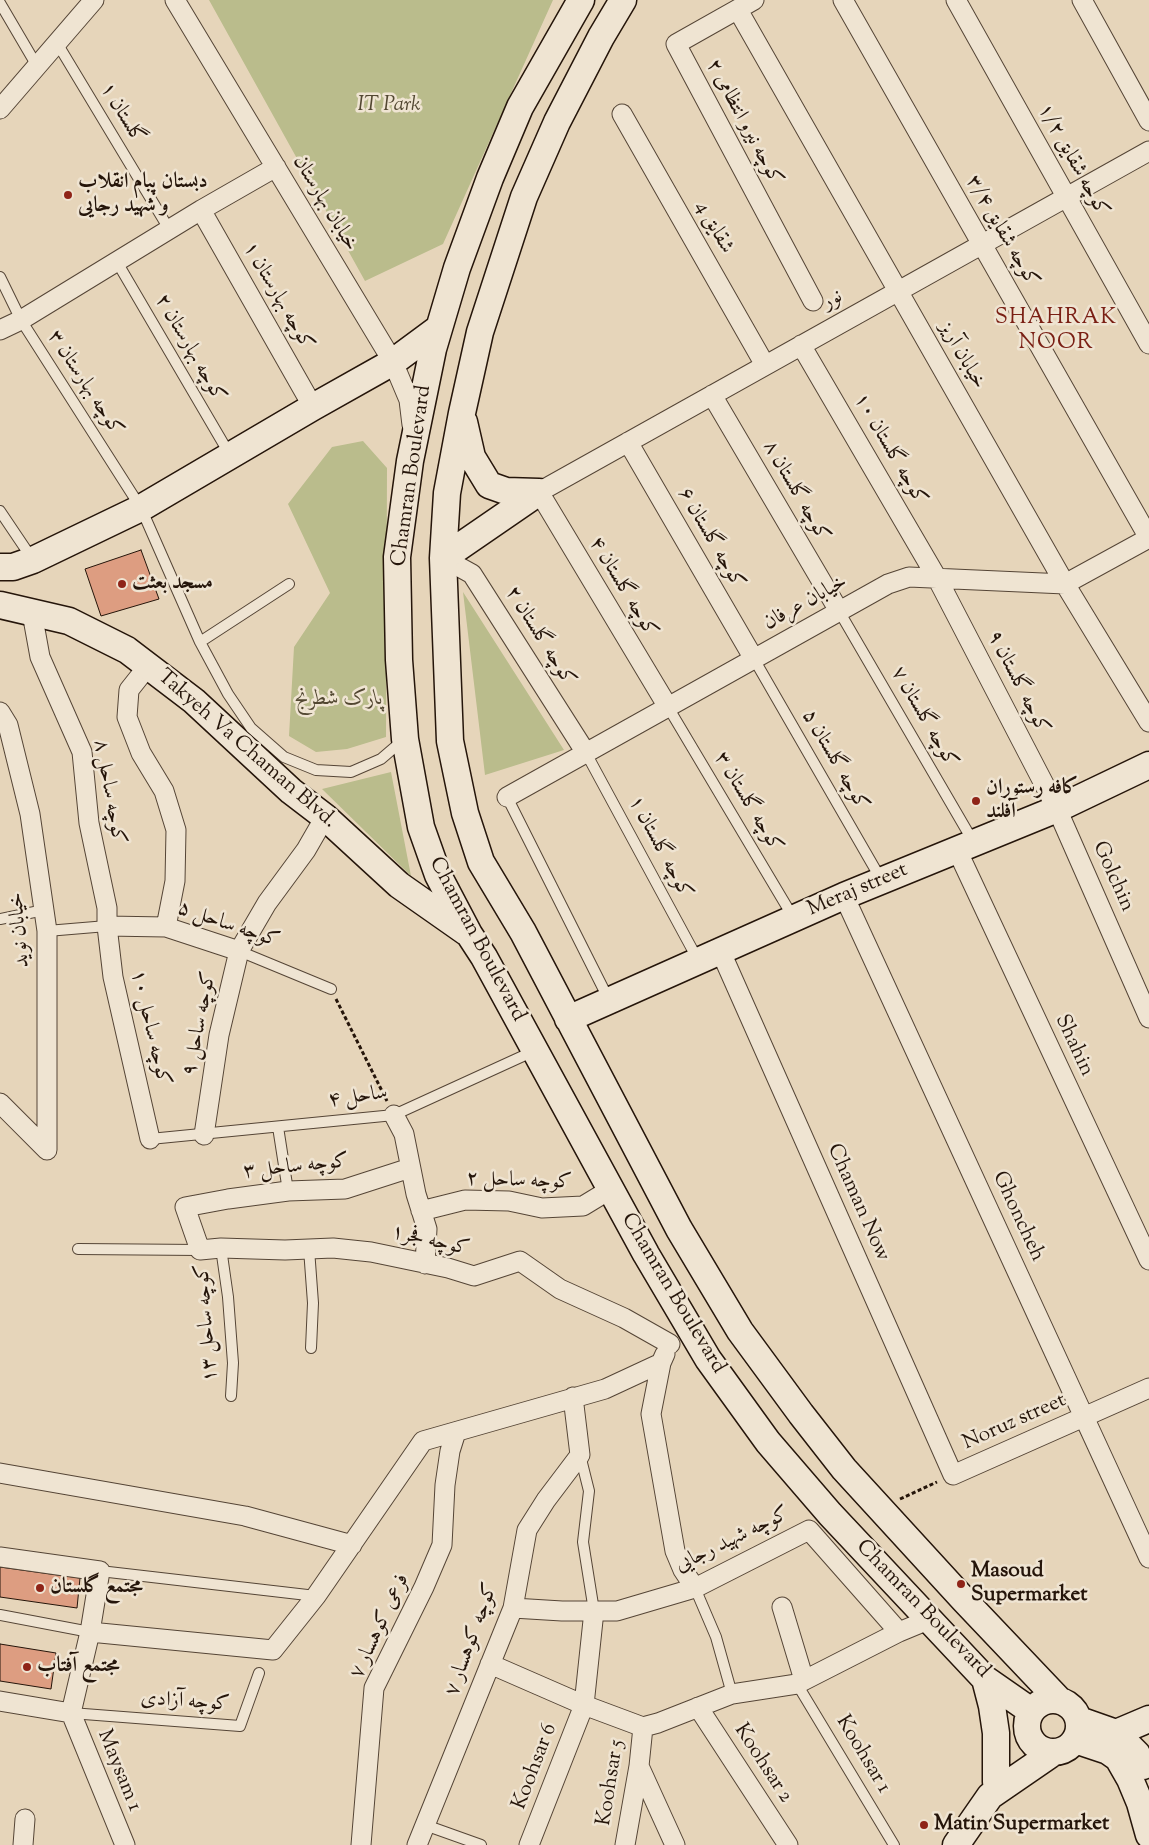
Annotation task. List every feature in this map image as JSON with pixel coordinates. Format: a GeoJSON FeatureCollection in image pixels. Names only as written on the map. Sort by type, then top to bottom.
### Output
{"type":"FeatureCollection","features":[{"type":"Feature","properties":{"kind":"main road","name":"Chamran Boulevard"},"geometry":{"type":"LineString","coordinates":[[581,0],[520,107],[490,178],[457,268],[439,328],[414,440],[397,557],[399,660],[405,739],[420,827],[438,875],[646,1254],[708,1359],[768,1442],[820,1502],[928,1620],[1029,1719]]}},
{"type":"Feature","properties":{"kind":"main road","name":"Chamran Boulevard"},"geometry":{"type":"LineString","coordinates":[[623,0],[601,37],[557,122],[524,197],[480,332],[446,493],[443,558],[450,741],[464,813],[481,862],[523,932],[679,1229],[740,1331],[844,1469],[1058,1700]]}},
{"type":"Feature","properties":{"kind":"main road"},"geometry":{"type":"LineString","coordinates":[[7,584],[142,508],[313,406],[393,362],[439,328]]}},
{"type":"Feature","properties":{"kind":"main road"},"geometry":{"type":"LineString","coordinates":[[462,413],[472,457],[489,485],[506,491],[538,492]]}},
{"type":"Feature","properties":{"kind":"main road"},"geometry":{"type":"LineString","coordinates":[[443,558],[538,492]]}},
{"type":"Feature","properties":{"kind":"main road","name":"Takyeh Va Chaman Blvd."},"geometry":{"type":"LineString","coordinates":[[7,584],[32,613],[69,622],[128,650],[194,701],[291,791],[326,817],[399,885],[470,934]]}},
{"type":"Feature","properties":{"kind":"main road","name":"Meraj street"},"geometry":{"type":"LineString","coordinates":[[568,1019],[844,896],[1057,809],[1149,765]]}},
{"type":"Feature","properties":{"kind":"main road"},"geometry":{"type":"LineString","coordinates":[[993,1789],[996,1733],[992,1706],[993,1685],[1009,1687],[1021,1671],[1022,1662]]}},
{"type":"Feature","properties":{"kind":"main road"},"geometry":{"type":"LineString","coordinates":[[957,1845],[993,1789],[1029,1719],[1043,1701],[1058,1700],[1072,1707],[1070,1738]]}},
{"type":"Feature","properties":{"kind":"main road"},"geometry":{"type":"LineString","coordinates":[[1029,1719],[1028,1735],[1038,1748],[1046,1751],[1070,1738],[1116,1733],[1149,1719]]}},
{"type":"Feature","properties":{"kind":"main road"},"geometry":{"type":"LineString","coordinates":[[1116,1733],[1137,1754],[1149,1778]]}},
{"type":"Feature","properties":{"kind":"main road"},"geometry":{"type":"LineString","coordinates":[[993,1789],[1070,1738]]}},
{"type":"Feature","properties":{"kind":"main road"},"geometry":{"type":"LineString","coordinates":[[1070,1738],[1108,1751],[1118,1758],[1130,1779],[1140,1803],[1149,1835]]}},
{"type":"Feature","properties":{"kind":"street"},"geometry":{"type":"LineString","coordinates":[[0,109],[94,0]]}},
{"type":"Feature","properties":{"kind":"street","name":"خیابان بهارستان"},"geometry":{"type":"LineString","coordinates":[[175,0],[393,362],[409,400],[414,440]]}},
{"type":"Feature","properties":{"kind":"street","name":"کوچه شقایق ۳/۴"},"geometry":{"type":"LineString","coordinates":[[843,0],[1149,538]]}},
{"type":"Feature","properties":{"kind":"street","name":"کوچه شقایق ۱/۲"},"geometry":{"type":"LineString","coordinates":[[956,0],[1149,344]]}},
{"type":"Feature","properties":{"kind":"street"},"geometry":{"type":"LineString","coordinates":[[1082,0],[1149,121]]}},
{"type":"Feature","properties":{"kind":"street","name":"خیابان آریز"},"geometry":{"type":"LineString","coordinates":[[746,5],[898,291],[1065,584],[1149,722]]}},
{"type":"Feature","properties":{"kind":"street","name":"کوچه نیرو انتظامی ۲"},"geometry":{"type":"LineString","coordinates":[[746,5],[676,44],[813,301]]}},
{"type":"Feature","properties":{"kind":"street","name":"شقایق 4"},"geometry":{"type":"LineString","coordinates":[[622,114],[765,365]]}},
{"type":"Feature","properties":{"kind":"street","name":"نور"},"geometry":{"type":"LineString","coordinates":[[538,492],[1149,150]]}},
{"type":"Feature","properties":{"kind":"street"},"geometry":{"type":"LineString","coordinates":[[0,330],[21,320],[201,210],[276,167]]}},
{"type":"Feature","properties":{"kind":"street","name":"کوچه بهارستان ۱"},"geometry":{"type":"LineString","coordinates":[[201,210],[313,406]]}},
{"type":"Feature","properties":{"kind":"street","name":"کوچه گلستان ۱۰"},"geometry":{"type":"LineString","coordinates":[[801,345],[937,578]]}},
{"type":"Feature","properties":{"kind":"street","name":"کوچه گلستان ۸"},"geometry":{"type":"LineString","coordinates":[[712,395],[839,611]]}},
{"type":"Feature","properties":{"kind":"street","name":"کوچه گلستان ۶"},"geometry":{"type":"LineString","coordinates":[[628,442],[754,659]]}},
{"type":"Feature","properties":{"kind":"street","name":"کوچه گلستان ۴"},"geometry":{"type":"LineString","coordinates":[[538,492],[668,708]]}},
{"type":"Feature","properties":{"kind":"street"},"geometry":{"type":"LineString","coordinates":[[1065,584],[1149,538]]}},
{"type":"Feature","properties":{"kind":"street","name":"کوچه گلستان ۲"},"geometry":{"type":"LineString","coordinates":[[443,558],[472,574],[586,753]]}},
{"type":"Feature","properties":{"kind":"street","name":"خیابان عرفان"},"geometry":{"type":"LineString","coordinates":[[507,798],[888,584],[909,577],[1065,584]]}},
{"type":"Feature","properties":{"kind":"street","name":"کوچه گلستان ۹"},"geometry":{"type":"LineString","coordinates":[[937,578],[1057,809]]}},
{"type":"Feature","properties":{"kind":"street","name":"کوچه ساحل ۸"},"geometry":{"type":"LineString","coordinates":[[32,613],[40,657],[82,752],[89,823],[107,908],[106,926]]}},
{"type":"Feature","properties":{"kind":"street"},"geometry":{"type":"LineString","coordinates":[[148,666],[129,690],[127,717],[141,753],[164,791],[176,830],[176,881],[166,927]]}},
{"type":"Feature","properties":{"kind":"street","name":"خیابان نوید"},"geometry":{"type":"LineString","coordinates":[[0,712],[8,725],[30,814],[47,931],[47,1150],[0,1103]]}},
{"type":"Feature","properties":{"kind":"street","name":"Golchin"},"geometry":{"type":"LineString","coordinates":[[1057,809],[1149,1018]]}},
{"type":"Feature","properties":{"kind":"street","name":"کوچه ساحل ۹"},"geometry":{"type":"LineString","coordinates":[[204,1135],[219,1034],[239,952],[267,903],[306,850],[326,817]]}},
{"type":"Feature","properties":{"kind":"street","name":"Shahin"},"geometry":{"type":"LineString","coordinates":[[966,847],[1149,1260]]}},
{"type":"Feature","properties":{"kind":"street","name":"Ghoncheh"},"geometry":{"type":"LineString","coordinates":[[844,896],[1149,1558]]}},
{"type":"Feature","properties":{"kind":"street","name":"کوچه ساحل ۵"},"geometry":{"type":"LineString","coordinates":[[106,926],[166,927],[239,952]]}},
{"type":"Feature","properties":{"kind":"street","name":"کوچه ساحل ۱۰"},"geometry":{"type":"LineString","coordinates":[[106,926],[113,977],[150,1139]]}},
{"type":"Feature","properties":{"kind":"street","name":"Chaman Now"},"geometry":{"type":"LineString","coordinates":[[709,955],[953,1475]]}},
{"type":"Feature","properties":{"kind":"street"},"geometry":{"type":"LineString","coordinates":[[394,1115],[404,1134],[410,1168],[427,1229],[425,1264]]}},
{"type":"Feature","properties":{"kind":"street","name":"کوچه ساحل ۳"},"geometry":{"type":"LineString","coordinates":[[200,1250],[184,1208],[228,1198],[288,1191],[345,1189],[410,1168]]}},
{"type":"Feature","properties":{"kind":"street","name":"کوچه ساحل ۲"},"geometry":{"type":"LineString","coordinates":[[421,1211],[465,1200],[509,1200],[542,1208],[583,1206],[611,1189]]}},
{"type":"Feature","properties":{"kind":"street","name":"کوچه فجر۱"},"geometry":{"type":"LineString","coordinates":[[200,1250],[221,1248],[333,1248],[371,1252],[448,1268],[474,1276],[520,1261],[560,1289],[624,1318],[670,1344]]}},
{"type":"Feature","properties":{"kind":"street"},"geometry":{"type":"LineString","coordinates":[[684,1317],[661,1363],[650,1414],[675,1551],[683,1570],[695,1588]]}},
{"type":"Feature","properties":{"kind":"street"},"geometry":{"type":"LineString","coordinates":[[90,1632],[273,1650],[316,1596],[423,1441],[605,1389],[661,1363]]}},
{"type":"Feature","properties":{"kind":"street","name":"Noruz street"},"geometry":{"type":"LineString","coordinates":[[953,1475],[1149,1388]]}},
{"type":"Feature","properties":{"kind":"street"},"geometry":{"type":"LineString","coordinates":[[573,1398],[580,1455]]}},
{"type":"Feature","properties":{"kind":"street","name":"فرعی کوهسار ۷"},"geometry":{"type":"LineString","coordinates":[[361,1845],[374,1688],[424,1587],[442,1545],[450,1451],[456,1432]]}},
{"type":"Feature","properties":{"kind":"street","name":"کوچه کوهسار ۷"},"geometry":{"type":"LineString","coordinates":[[417,1845],[513,1608],[527,1530],[546,1500],[580,1455]]}},
{"type":"Feature","properties":{"kind":"street"},"geometry":{"type":"LineString","coordinates":[[0,1473],[245,1516],[352,1545]]}},
{"type":"Feature","properties":{"kind":"street","name":"کوچه شهید رجایی"},"geometry":{"type":"LineString","coordinates":[[513,1608],[562,1611],[617,1611],[695,1588],[809,1530],[899,1632]]}},
{"type":"Feature","properties":{"kind":"street"},"geometry":{"type":"LineString","coordinates":[[0,1557],[100,1571],[90,1632],[70,1713],[0,1701]]}},
{"type":"Feature","properties":{"kind":"street"},"geometry":{"type":"LineString","coordinates":[[782,1606],[800,1681]]}},
{"type":"Feature","properties":{"kind":"street","name":"Koohsar 6"},"geometry":{"type":"LineString","coordinates":[[529,1845],[584,1705],[594,1610]]}},
{"type":"Feature","properties":{"kind":"street"},"geometry":{"type":"LineString","coordinates":[[490,1664],[584,1705],[643,1727],[732,1694],[800,1681],[899,1632],[928,1620]]}},
{"type":"Feature","properties":{"kind":"street","name":"Koohsar 2"},"geometry":{"type":"LineString","coordinates":[[698,1708],[788,1845]]}},
{"type":"Feature","properties":{"kind":"street","name":"Maysam 1"},"geometry":{"type":"LineString","coordinates":[[70,1713],[125,1845]]}},
{"type":"Feature","properties":{"kind":"street","name":"Koohsar 5"},"geometry":{"type":"LineString","coordinates":[[626,1843],[639,1766],[643,1727]]}},
{"type":"Feature","properties":{"kind":"street"},"geometry":{"type":"LineString","coordinates":[[639,1766],[674,1845]]}},
{"type":"Feature","properties":{"kind":"street"},"geometry":{"type":"LineString","coordinates":[[23,1845],[25,1819]]}},
{"type":"Feature","properties":{"kind":"lane"},"geometry":{"type":"LineString","coordinates":[[0,3],[37,66]]}},
{"type":"Feature","properties":{"kind":"lane","name":"گلستان ١"},"geometry":{"type":"LineString","coordinates":[[57,43],[169,230]]}},
{"type":"Feature","properties":{"kind":"lane","name":"کوچه بهارستان ۲"},"geometry":{"type":"LineString","coordinates":[[117,262],[230,455]]}},
{"type":"Feature","properties":{"kind":"lane","name":"کوچه بهارستان ۳"},"geometry":{"type":"LineString","coordinates":[[0,277],[21,320],[142,508],[200,642],[228,694],[251,728],[284,757],[316,770],[351,772],[381,759],[405,739]]}},
{"type":"Feature","properties":{"kind":"lane"},"geometry":{"type":"LineString","coordinates":[[0,511],[7,584]]}},
{"type":"Feature","properties":{"kind":"lane"},"geometry":{"type":"LineString","coordinates":[[200,642],[289,584]]}},
{"type":"Feature","properties":{"kind":"lane","name":"کوچه گلستان ۷"},"geometry":{"type":"LineString","coordinates":[[839,611],[966,847]]}},
{"type":"Feature","properties":{"kind":"lane","name":"کوچه گلستان ۵"},"geometry":{"type":"LineString","coordinates":[[754,659],[882,881]]}},
{"type":"Feature","properties":{"kind":"lane","name":"کوچه گلستان ۳"},"geometry":{"type":"LineString","coordinates":[[668,708],[794,918]]}},
{"type":"Feature","properties":{"kind":"lane","name":"کوچه گلستان ۱"},"geometry":{"type":"LineString","coordinates":[[586,753],[709,955]]}},
{"type":"Feature","properties":{"kind":"lane"},"geometry":{"type":"LineString","coordinates":[[507,798],[610,1000]]}},
{"type":"Feature","properties":{"kind":"lane"},"geometry":{"type":"LineString","coordinates":[[0,919],[44,910]]}},
{"type":"Feature","properties":{"kind":"lane","name":"کوچه ساحل ۵"},"geometry":{"type":"LineString","coordinates":[[47,931],[106,926]]}},
{"type":"Feature","properties":{"kind":"lane","name":"کوچه ساحل ۵"},"geometry":{"type":"LineString","coordinates":[[239,952],[331,989]]}},
{"type":"Feature","properties":{"kind":"lane","name":"ساحل ۴"},"geometry":{"type":"LineString","coordinates":[[150,1139],[394,1115],[535,1050]]}},
{"type":"Feature","properties":{"kind":"lane"},"geometry":{"type":"LineString","coordinates":[[278,1127],[288,1191]]}},
{"type":"Feature","properties":{"kind":"lane","name":"کوچه ساحل ۱۳"},"geometry":{"type":"LineString","coordinates":[[221,1248],[228,1297],[233,1363],[231,1396]]}},
{"type":"Feature","properties":{"kind":"lane"},"geometry":{"type":"LineString","coordinates":[[78,1249],[200,1250]]}},
{"type":"Feature","properties":{"kind":"lane"},"geometry":{"type":"LineString","coordinates":[[309,1249],[312,1303],[311,1348]]}},
{"type":"Feature","properties":{"kind":"lane"},"geometry":{"type":"LineString","coordinates":[[580,1455],[588,1491],[583,1542],[594,1610]]}},
{"type":"Feature","properties":{"kind":"lane"},"geometry":{"type":"LineString","coordinates":[[100,1571],[316,1596]]}},
{"type":"Feature","properties":{"kind":"lane"},"geometry":{"type":"LineString","coordinates":[[695,1588],[716,1637],[732,1694]]}},
{"type":"Feature","properties":{"kind":"lane"},"geometry":{"type":"LineString","coordinates":[[0,1614],[90,1632]]}},
{"type":"Feature","properties":{"kind":"lane","name":"کوچه آزادی"},"geometry":{"type":"LineString","coordinates":[[70,1713],[240,1726],[259,1673]]}},
{"type":"Feature","properties":{"kind":"lane","name":"Koohsar 1"},"geometry":{"type":"LineString","coordinates":[[800,1681],[894,1845]]}},
{"type":"Feature","properties":{"kind":"lane"},"geometry":{"type":"LineString","coordinates":[[425,1825],[481,1845]]}},
{"type":"Feature","properties":{"kind":"path"},"geometry":{"type":"LineString","coordinates":[[331,989],[394,1115]]}},
{"type":"Feature","properties":{"kind":"path","name":"Noruz street"},"geometry":{"type":"LineString","coordinates":[[899,1500],[953,1475]]}},
{"type":"Feature","properties":{"kind":"green space","name":"IT Park"},"geometry":{"type":"Polygon","coordinates":[[[209,0],[553,0],[443,244],[365,281],[209,0]]]}},
{"type":"Feature","properties":{"kind":"green space","name":"پارک شطرنج"},"geometry":{"type":"Polygon","coordinates":[[[363,441],[387,468],[386,737],[347,749],[316,752],[289,736],[294,647],[330,593],[288,504],[332,447],[363,441]]]}},
{"type":"Feature","properties":{"kind":"green space"},"geometry":{"type":"Polygon","coordinates":[[[463,592],[564,750],[485,775],[463,592]]]}},
{"type":"Feature","properties":{"kind":"green space"},"geometry":{"type":"Polygon","coordinates":[[[391,772],[411,876],[322,789],[391,772]]]}},
{"type":"Feature","properties":{"kind":"building","name":"مسجد بعثت"},"geometry":{"type":"Polygon","coordinates":[[[141,550],[159,599],[101,616],[85,569],[141,550]]]}},
{"type":"Feature","properties":{"kind":"building","name":"مجتمع گلستان"},"geometry":{"type":"Polygon","coordinates":[[[0,1567],[80,1578],[77,1608],[0,1597],[0,1567]]]}},
{"type":"Feature","properties":{"kind":"building","name":"مجتمع آفتاب"},"geometry":{"type":"Polygon","coordinates":[[[0,1644],[56,1653],[51,1689],[0,1681],[0,1644]]]}},
{"type":"Feature","properties":{"kind":"place","name":"دبستان پبام انقلاب و شهید رجایی"},"geometry":{"type":"Point","coordinates":[68,195]}},
{"type":"Feature","properties":{"kind":"place","name":"مسجد بعثت"},"geometry":{"type":"Point","coordinates":[122,584]}},
{"type":"Feature","properties":{"kind":"place","name":"کافه رستوران آفلند"},"geometry":{"type":"Point","coordinates":[976,801]}},
{"type":"Feature","properties":{"kind":"place","name":"Masoud Supermarket"},"geometry":{"type":"Point","coordinates":[961,1584]}},
{"type":"Feature","properties":{"kind":"place","name":"مجتمع گلستان"},"geometry":{"type":"Point","coordinates":[40,1588]}},
{"type":"Feature","properties":{"kind":"place","name":"مجتمع آفتاب"},"geometry":{"type":"Point","coordinates":[27,1667]}},
{"type":"Feature","properties":{"kind":"place","name":"Matin Supermarket"},"geometry":{"type":"Point","coordinates":[924,1825]}},
{"type":"Feature","properties":{"kind":"district","name":"SHAHRAK NOOR"},"geometry":{"type":"Point","coordinates":[1056,332]}}]}
